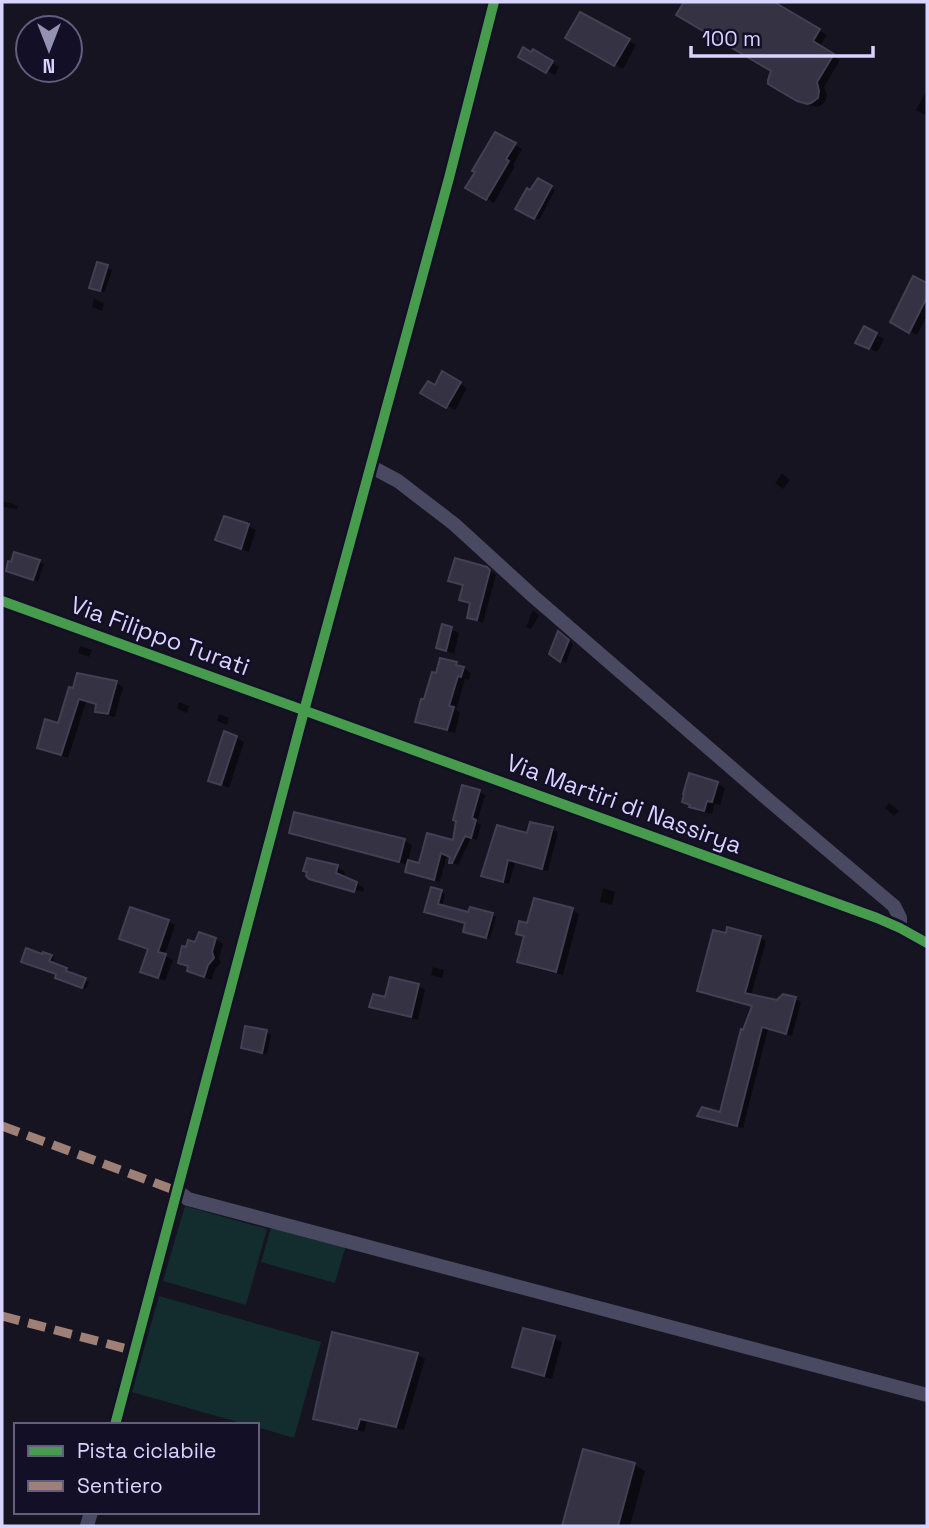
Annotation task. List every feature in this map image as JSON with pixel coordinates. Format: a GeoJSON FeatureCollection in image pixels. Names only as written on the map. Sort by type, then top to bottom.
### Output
{"type":"FeatureCollection","features":[{"type":"Feature","properties":{"kind":"street"},"geometry":{"type":"LineString","coordinates":[[116,1423],[494,2]]}},
{"type":"Feature","properties":{"kind":"street"},"geometry":{"type":"LineString","coordinates":[[370,466],[398,481],[454,524],[544,606],[894,906],[900,918],[900,928]]}},
{"type":"Feature","properties":{"kind":"street","name":"Via Filippo Turati"},"geometry":{"type":"LineString","coordinates":[[2,601],[304,711]]}},
{"type":"Feature","properties":{"kind":"street","name":"Via Martiri di Nassirya"},"geometry":{"type":"LineString","coordinates":[[304,711],[877,918],[927,943]]}},
{"type":"Feature","properties":{"kind":"street"},"geometry":{"type":"LineString","coordinates":[[177,1191],[188,1199],[927,1395]]}},
{"type":"Feature","properties":{"kind":"green space"},"geometry":{"type":"Polygon","coordinates":[[[185,1206],[267,1229],[246,1305],[163,1281],[185,1206]]]}},
{"type":"Feature","properties":{"kind":"green space"},"geometry":{"type":"Polygon","coordinates":[[[272,1224],[346,1245],[335,1283],[261,1262],[272,1224]]]}},
{"type":"Feature","properties":{"kind":"green space"},"geometry":{"type":"Polygon","coordinates":[[[159,1296],[321,1342],[294,1438],[259,1428],[259,1423],[241,1423],[132,1392],[159,1296]]]}},
{"type":"Feature","properties":{"kind":"building"},"geometry":{"type":"Polygon","coordinates":[[[684,2],[774,2],[820,29],[813,41],[834,54],[817,82],[818,98],[807,104],[768,84],[771,71],[676,15],[684,2]]]}},
{"type":"Feature","properties":{"kind":"building"},"geometry":{"type":"Polygon","coordinates":[[[580,12],[630,39],[614,66],[565,38],[580,12]]]}},
{"type":"Feature","properties":{"kind":"building"},"geometry":{"type":"Polygon","coordinates":[[[523,47],[531,52],[533,49],[553,61],[546,73],[518,57],[523,47]]]}},
{"type":"Feature","properties":{"kind":"building"},"geometry":{"type":"Polygon","coordinates":[[[495,132],[516,143],[506,159],[509,161],[486,200],[465,188],[495,132]]]}},
{"type":"Feature","properties":{"kind":"building"},"geometry":{"type":"Polygon","coordinates":[[[538,178],[552,186],[534,219],[515,209],[527,188],[530,190],[538,178]]]}},
{"type":"Feature","properties":{"kind":"building"},"geometry":{"type":"Polygon","coordinates":[[[97,262],[108,265],[100,291],[89,288],[97,262]]]}},
{"type":"Feature","properties":{"kind":"building"},"geometry":{"type":"Polygon","coordinates":[[[913,276],[927,283],[927,297],[909,333],[890,322],[913,276]]]}},
{"type":"Feature","properties":{"kind":"building"},"geometry":{"type":"Polygon","coordinates":[[[864,326],[877,333],[869,349],[855,343],[864,326]]]}},
{"type":"Feature","properties":{"kind":"building"},"geometry":{"type":"Polygon","coordinates":[[[442,371],[461,382],[446,408],[420,393],[428,381],[435,385],[442,371]]]}},
{"type":"Feature","properties":{"kind":"building"},"geometry":{"type":"Polygon","coordinates":[[[224,516],[249,524],[241,549],[215,540],[224,516]]]}},
{"type":"Feature","properties":{"kind":"building"},"geometry":{"type":"Polygon","coordinates":[[[14,552],[40,560],[33,580],[6,571],[14,552]]]}},
{"type":"Feature","properties":{"kind":"building"},"geometry":{"type":"Polygon","coordinates":[[[455,558],[490,570],[477,620],[467,618],[470,603],[459,600],[463,585],[448,581],[455,558]]]}},
{"type":"Feature","properties":{"kind":"building"},"geometry":{"type":"Polygon","coordinates":[[[442,624],[452,627],[446,651],[436,648],[442,624]]]}},
{"type":"Feature","properties":{"kind":"building"},"geometry":{"type":"Polygon","coordinates":[[[558,631],[569,640],[560,662],[549,654],[558,631]]]}},
{"type":"Feature","properties":{"kind":"building"},"geometry":{"type":"Polygon","coordinates":[[[440,658],[457,662],[456,665],[464,667],[461,677],[458,676],[449,706],[454,707],[447,730],[415,722],[421,699],[424,699],[432,672],[436,673],[440,658]]]}},
{"type":"Feature","properties":{"kind":"building"},"geometry":{"type":"Polygon","coordinates":[[[77,673],[117,681],[108,714],[95,712],[96,704],[79,699],[61,755],[37,748],[45,719],[58,723],[69,687],[73,688],[77,673]]]}},
{"type":"Feature","properties":{"kind":"building"},"geometry":{"type":"Polygon","coordinates":[[[224,731],[237,736],[221,785],[208,781],[224,731]]]}},
{"type":"Feature","properties":{"kind":"building"},"geometry":{"type":"Polygon","coordinates":[[[689,773],[718,782],[712,802],[707,801],[704,811],[682,802],[689,773]]]}},
{"type":"Feature","properties":{"kind":"building"},"geometry":{"type":"Polygon","coordinates":[[[462,785],[480,790],[472,818],[476,820],[471,838],[465,836],[452,863],[449,863],[450,857],[441,853],[434,880],[405,872],[408,860],[419,863],[427,833],[453,840],[456,821],[453,820],[462,785]]]}},
{"type":"Feature","properties":{"kind":"building"},"geometry":{"type":"Polygon","coordinates":[[[294,812],[405,839],[399,862],[289,833],[294,812]]]}},
{"type":"Feature","properties":{"kind":"building"},"geometry":{"type":"Polygon","coordinates":[[[530,822],[553,827],[542,869],[508,860],[503,882],[481,876],[497,825],[527,833],[530,822]]]}},
{"type":"Feature","properties":{"kind":"building"},"geometry":{"type":"Polygon","coordinates":[[[307,858],[338,865],[336,873],[357,882],[354,892],[309,879],[307,872],[303,871],[307,858]]]}},
{"type":"Feature","properties":{"kind":"building"},"geometry":{"type":"Polygon","coordinates":[[[431,887],[442,890],[438,904],[468,912],[470,907],[493,913],[486,938],[463,932],[465,923],[424,912],[431,887]]]}},
{"type":"Feature","properties":{"kind":"building"},"geometry":{"type":"Polygon","coordinates":[[[534,898],[573,908],[556,972],[517,962],[524,936],[516,934],[519,921],[527,923],[534,898]]]}},
{"type":"Feature","properties":{"kind":"building"},"geometry":{"type":"Polygon","coordinates":[[[130,907],[169,920],[158,952],[166,954],[158,978],[140,972],[148,949],[119,939],[130,907]]]}},
{"type":"Feature","properties":{"kind":"building"},"geometry":{"type":"Polygon","coordinates":[[[727,927],[761,936],[745,993],[777,1000],[783,994],[796,997],[786,1034],[762,1027],[737,1126],[697,1116],[702,1107],[720,1112],[741,1029],[743,1030],[752,1006],[697,991],[713,930],[726,933],[727,927]]]}},
{"type":"Feature","properties":{"kind":"building"},"geometry":{"type":"Polygon","coordinates":[[[199,932],[216,938],[212,952],[214,958],[204,977],[187,971],[188,966],[178,963],[182,946],[186,947],[188,940],[195,942],[199,932]]]}},
{"type":"Feature","properties":{"kind":"building"},"geometry":{"type":"Polygon","coordinates":[[[26,948],[52,955],[49,961],[86,978],[82,988],[55,978],[56,974],[21,962],[26,948]]]}},
{"type":"Feature","properties":{"kind":"building"},"geometry":{"type":"Polygon","coordinates":[[[390,977],[419,984],[411,1017],[369,1007],[373,994],[385,997],[390,977]]]}},
{"type":"Feature","properties":{"kind":"building"},"geometry":{"type":"Polygon","coordinates":[[[245,1026],[267,1030],[262,1053],[241,1048],[245,1026]]]}},
{"type":"Feature","properties":{"kind":"building"},"geometry":{"type":"Polygon","coordinates":[[[523,1328],[555,1336],[544,1376],[512,1367],[523,1328]]]}},
{"type":"Feature","properties":{"kind":"building"},"geometry":{"type":"Polygon","coordinates":[[[332,1332],[418,1353],[396,1427],[360,1419],[357,1429],[313,1419],[332,1332]]]}},
{"type":"Feature","properties":{"kind":"building"},"geometry":{"type":"Polygon","coordinates":[[[583,1449],[635,1463],[618,1526],[562,1526],[583,1449]]]}},
{"type":"Feature","properties":{"kind":"marked path"},"geometry":{"type":"LineString","coordinates":[[2,1126],[177,1191]]}},
{"type":"Feature","properties":{"kind":"marked path"},"geometry":{"type":"LineString","coordinates":[[2,1316],[135,1351]]}},
{"type":"Feature","properties":{"kind":"cycle path"},"geometry":{"type":"LineString","coordinates":[[116,1423],[494,2]]}},
{"type":"Feature","properties":{"kind":"cycle path"},"geometry":{"type":"LineString","coordinates":[[2,601],[877,918],[927,943]]}}]}
